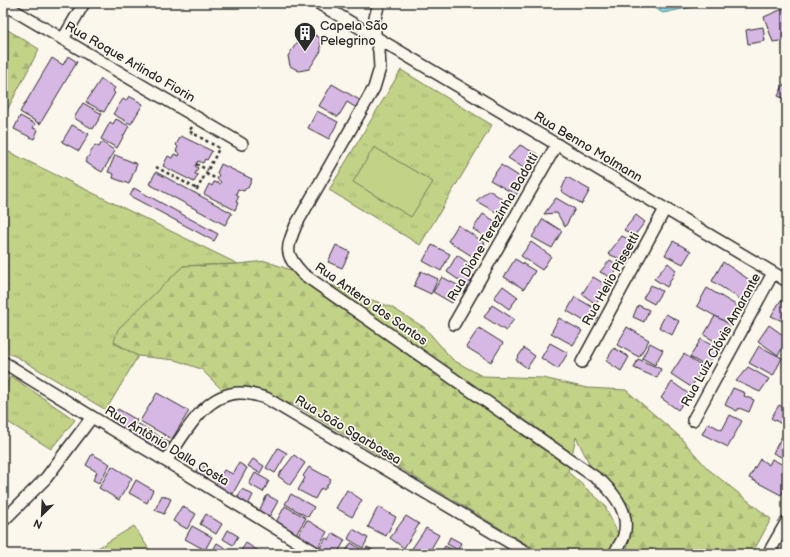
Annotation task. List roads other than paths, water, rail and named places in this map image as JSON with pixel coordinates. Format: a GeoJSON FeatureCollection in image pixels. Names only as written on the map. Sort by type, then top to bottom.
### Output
{"type":"FeatureCollection","features":[{"type":"Feature","properties":{"kind":"street"},"geometry":{"type":"LineString","coordinates":[[63,39],[84,3]]}},
{"type":"Feature","properties":{"kind":"street","name":"Rua Benno Molmann"},"geometry":{"type":"LineString","coordinates":[[318,3],[787,281]]}},
{"type":"Feature","properties":{"kind":"street","name":"Rua Antero dos Santos"},"geometry":{"type":"LineString","coordinates":[[380,3],[375,18],[375,36],[379,51],[380,68],[374,88],[296,225],[290,240],[288,253],[293,264],[303,274],[602,482],[614,494],[622,508],[625,520],[624,535],[614,554]]}},
{"type":"Feature","properties":{"kind":"street","name":"Rua Roque Arlindo Fiorin"},"geometry":{"type":"LineString","coordinates":[[3,4],[242,144]]}},
{"type":"Feature","properties":{"kind":"street","name":"Rua Dione Terezinha Badotti"},"geometry":{"type":"LineString","coordinates":[[454,324],[557,144]]}},
{"type":"Feature","properties":{"kind":"street","name":"Rua Helio Pissetti"},"geometry":{"type":"LineString","coordinates":[[582,362],[665,209]]}},
{"type":"Feature","properties":{"kind":"street","name":"Rua Luiz Clóvis Amarante"},"geometry":{"type":"LineString","coordinates":[[693,420],[773,273]]}},
{"type":"Feature","properties":{"kind":"street","name":"Rua Antônio Dalla Costa"},"geometry":{"type":"LineString","coordinates":[[3,362],[318,554]]}},
{"type":"Feature","properties":{"kind":"street","name":"Rua João Sgarbossa"},"geometry":{"type":"LineString","coordinates":[[166,461],[192,422],[207,405],[224,396],[242,393],[266,398],[529,554]]}},
{"type":"Feature","properties":{"kind":"street"},"geometry":{"type":"LineString","coordinates":[[3,521],[46,478],[92,417]]}},
{"type":"Feature","properties":{"kind":"street"},"geometry":{"type":"LineString","coordinates":[[768,554],[787,520]]}},
{"type":"Feature","properties":{"kind":"water"},"geometry":{"type":"Polygon","coordinates":[[[645,3],[707,3],[663,13],[645,3]]]}},
{"type":"Feature","properties":{"kind":"place","name":"Capela São Pelegrino"},"geometry":{"type":"Point","coordinates":[305,52]}}]}
